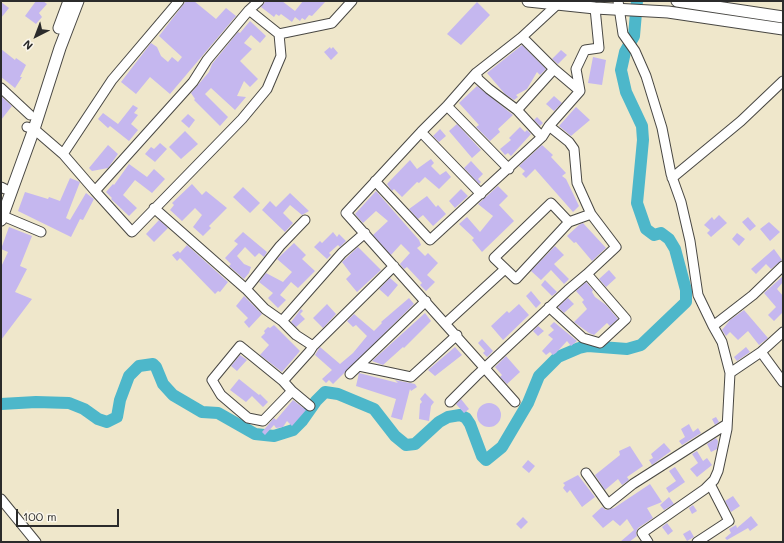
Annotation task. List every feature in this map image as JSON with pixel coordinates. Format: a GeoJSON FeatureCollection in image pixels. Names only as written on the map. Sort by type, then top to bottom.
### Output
{"type":"FeatureCollection","features":[{"type":"Feature","properties":{"kind":"main road"},"geometry":{"type":"LineString","coordinates":[[2,218],[30,128],[30,115],[69,1]]}},
{"type":"Feature","properties":{"kind":"main road"},"geometry":{"type":"LineString","coordinates":[[2,192],[30,128],[78,1]]}},
{"type":"Feature","properties":{"kind":"main road"},"geometry":{"type":"LineString","coordinates":[[528,1],[559,3],[595,8],[621,7],[647,11],[668,12],[783,29]]}},
{"type":"Feature","properties":{"kind":"main road"},"geometry":{"type":"LineString","coordinates":[[677,1],[783,17]]}},
{"type":"Feature","properties":{"kind":"street"},"geometry":{"type":"LineString","coordinates":[[62,154],[112,80],[179,1]]}},
{"type":"Feature","properties":{"kind":"street"},"geometry":{"type":"LineString","coordinates":[[95,191],[193,82],[207,60],[249,10],[259,1]]}},
{"type":"Feature","properties":{"kind":"street"},"geometry":{"type":"LineString","coordinates":[[279,34],[332,23],[352,1]]}},
{"type":"Feature","properties":{"kind":"street"},"geometry":{"type":"LineString","coordinates":[[515,402],[346,212],[447,106],[476,73],[522,37],[559,3]]}},
{"type":"Feature","properties":{"kind":"street"},"geometry":{"type":"LineString","coordinates":[[621,7],[623,34],[635,51],[646,76],[662,128],[672,178],[681,202],[690,241],[698,295],[722,342],[730,373],[727,424],[718,471],[710,484],[688,502],[642,533],[648,542]]}},
{"type":"Feature","properties":{"kind":"street"},"geometry":{"type":"LineString","coordinates":[[580,91],[576,69],[584,50],[599,48],[595,8]]}},
{"type":"Feature","properties":{"kind":"street"},"geometry":{"type":"LineString","coordinates":[[30,128],[62,154],[132,232],[242,119],[267,89],[281,56],[279,34],[249,10]]}},
{"type":"Feature","properties":{"kind":"street"},"geometry":{"type":"LineString","coordinates":[[522,37],[554,69],[580,91]]}},
{"type":"Feature","properties":{"kind":"street"},"geometry":{"type":"LineString","coordinates":[[517,110],[554,69]]}},
{"type":"Feature","properties":{"kind":"street"},"geometry":{"type":"LineString","coordinates":[[476,73],[478,79],[517,110],[542,137]]}},
{"type":"Feature","properties":{"kind":"street"},"geometry":{"type":"LineString","coordinates":[[672,178],[741,121],[783,81]]}},
{"type":"Feature","properties":{"kind":"street"},"geometry":{"type":"LineString","coordinates":[[1,88],[30,115]]}},
{"type":"Feature","properties":{"kind":"street"},"geometry":{"type":"LineString","coordinates":[[375,181],[430,240],[509,169],[542,137],[549,126],[580,91]]}},
{"type":"Feature","properties":{"kind":"street"},"geometry":{"type":"LineString","coordinates":[[447,106],[509,169]]}},
{"type":"Feature","properties":{"kind":"street"},"geometry":{"type":"LineString","coordinates":[[450,402],[549,307],[616,247],[591,214],[577,183],[574,149],[569,142],[549,126]]}},
{"type":"Feature","properties":{"kind":"street"},"geometry":{"type":"LineString","coordinates":[[421,132],[481,194]]}},
{"type":"Feature","properties":{"kind":"street"},"geometry":{"type":"LineString","coordinates":[[569,222],[552,203],[494,258],[516,279],[569,222],[591,214]]}},
{"type":"Feature","properties":{"kind":"street"},"geometry":{"type":"LineString","coordinates":[[154,208],[246,288],[265,309],[282,320],[296,335],[313,346]]}},
{"type":"Feature","properties":{"kind":"street"},"geometry":{"type":"LineString","coordinates":[[2,218],[41,232]]}},
{"type":"Feature","properties":{"kind":"street"},"geometry":{"type":"LineString","coordinates":[[246,288],[280,246],[305,220]]}},
{"type":"Feature","properties":{"kind":"street"},"geometry":{"type":"LineString","coordinates":[[282,320],[342,253],[365,233]]}},
{"type":"Feature","properties":{"kind":"street"},"geometry":{"type":"LineString","coordinates":[[283,381],[313,346],[394,266]]}},
{"type":"Feature","properties":{"kind":"street"},"geometry":{"type":"LineString","coordinates":[[713,326],[753,295],[783,266]]}},
{"type":"Feature","properties":{"kind":"street"},"geometry":{"type":"LineString","coordinates":[[446,323],[505,269]]}},
{"type":"Feature","properties":{"kind":"street"},"geometry":{"type":"LineString","coordinates":[[549,307],[583,338],[600,343],[626,320],[587,274]]}},
{"type":"Feature","properties":{"kind":"street"},"geometry":{"type":"LineString","coordinates":[[350,374],[426,301]]}},
{"type":"Feature","properties":{"kind":"street"},"geometry":{"type":"LineString","coordinates":[[730,373],[762,352],[783,332]]}},
{"type":"Feature","properties":{"kind":"street"},"geometry":{"type":"LineString","coordinates":[[359,366],[411,377],[457,335]]}},
{"type":"Feature","properties":{"kind":"street"},"geometry":{"type":"LineString","coordinates":[[292,391],[263,421],[248,418],[221,395],[212,380],[240,346],[283,381],[292,391],[310,406]]}},
{"type":"Feature","properties":{"kind":"street"},"geometry":{"type":"LineString","coordinates":[[762,352],[783,382]]}},
{"type":"Feature","properties":{"kind":"street"},"geometry":{"type":"LineString","coordinates":[[586,473],[608,504],[633,484],[727,424]]}},
{"type":"Feature","properties":{"kind":"street"},"geometry":{"type":"LineString","coordinates":[[697,542],[728,521],[710,484]]}},
{"type":"Feature","properties":{"kind":"street"},"geometry":{"type":"LineString","coordinates":[[1,499],[36,542]]}},
{"type":"Feature","properties":{"kind":"building"},"geometry":{"type":"Polygon","coordinates":[[[36,1],[43,1],[47,4],[39,13],[42,17],[36,24],[25,16],[36,1]]]}},
{"type":"Feature","properties":{"kind":"building"},"geometry":{"type":"Polygon","coordinates":[[[186,1],[194,1],[216,19],[226,8],[236,16],[170,94],[150,77],[136,94],[121,82],[151,43],[157,47],[161,56],[168,62],[172,57],[178,62],[182,57],[159,36],[186,1]]]}},
{"type":"Feature","properties":{"kind":"building"},"geometry":{"type":"Polygon","coordinates":[[[266,1],[282,1],[295,11],[303,1],[326,1],[312,16],[309,15],[305,20],[302,18],[300,21],[295,17],[292,22],[281,14],[279,16],[276,14],[274,17],[261,7],[266,1]]]}},
{"type":"Feature","properties":{"kind":"building"},"geometry":{"type":"Polygon","coordinates":[[[1,2],[9,8],[1,18],[1,2]]]}},
{"type":"Feature","properties":{"kind":"building"},"geometry":{"type":"Polygon","coordinates":[[[477,2],[490,15],[461,45],[447,34],[477,2]]]}},
{"type":"Feature","properties":{"kind":"building"},"geometry":{"type":"Polygon","coordinates":[[[250,21],[266,36],[260,43],[251,35],[244,43],[252,49],[240,61],[258,79],[250,87],[244,81],[237,96],[246,97],[235,110],[211,88],[205,94],[228,117],[220,126],[194,100],[195,99],[191,93],[209,72],[212,64],[238,32],[240,33],[250,21]]]}},
{"type":"Feature","properties":{"kind":"building"},"geometry":{"type":"Polygon","coordinates":[[[522,45],[546,69],[540,75],[537,72],[527,89],[516,95],[518,97],[514,100],[505,94],[487,73],[522,45]]]}},
{"type":"Feature","properties":{"kind":"building"},"geometry":{"type":"Polygon","coordinates":[[[330,47],[331,49],[333,47],[338,53],[331,60],[324,52],[330,47]]]}},
{"type":"Feature","properties":{"kind":"building"},"geometry":{"type":"Polygon","coordinates":[[[1,49],[15,60],[16,58],[26,65],[20,77],[22,77],[15,88],[1,77],[1,49]]]}},
{"type":"Feature","properties":{"kind":"building"},"geometry":{"type":"Polygon","coordinates":[[[561,50],[567,55],[558,64],[552,59],[561,50]]]}},
{"type":"Feature","properties":{"kind":"building"},"geometry":{"type":"Polygon","coordinates":[[[593,57],[606,60],[602,85],[588,83],[593,57]]]}},
{"type":"Feature","properties":{"kind":"building"},"geometry":{"type":"Polygon","coordinates":[[[477,86],[513,115],[498,129],[500,132],[490,141],[476,127],[479,125],[459,103],[477,86]]]}},
{"type":"Feature","properties":{"kind":"building"},"geometry":{"type":"Polygon","coordinates":[[[1,96],[12,106],[1,120],[1,96]]]}},
{"type":"Feature","properties":{"kind":"building"},"geometry":{"type":"Polygon","coordinates":[[[554,96],[562,103],[554,111],[546,104],[554,96]]]}},
{"type":"Feature","properties":{"kind":"building"},"geometry":{"type":"Polygon","coordinates":[[[133,105],[138,108],[134,113],[138,115],[131,124],[138,130],[129,141],[110,126],[108,128],[98,119],[103,113],[118,124],[133,105]]]}},
{"type":"Feature","properties":{"kind":"building"},"geometry":{"type":"Polygon","coordinates":[[[576,107],[590,120],[571,136],[559,126],[576,107]]]}},
{"type":"Feature","properties":{"kind":"building"},"geometry":{"type":"Polygon","coordinates":[[[188,114],[195,120],[189,128],[181,121],[188,114]]]}},
{"type":"Feature","properties":{"kind":"building"},"geometry":{"type":"Polygon","coordinates":[[[537,117],[543,123],[540,126],[534,120],[537,117]]]}},
{"type":"Feature","properties":{"kind":"building"},"geometry":{"type":"Polygon","coordinates":[[[457,124],[481,150],[472,158],[449,131],[457,124]]]}},
{"type":"Feature","properties":{"kind":"building"},"geometry":{"type":"Polygon","coordinates":[[[520,127],[525,132],[527,130],[531,134],[511,156],[508,153],[505,155],[500,149],[511,140],[509,138],[520,127]]]}},
{"type":"Feature","properties":{"kind":"building"},"geometry":{"type":"Polygon","coordinates":[[[440,129],[446,136],[439,142],[433,136],[440,129]]]}},
{"type":"Feature","properties":{"kind":"building"},"geometry":{"type":"Polygon","coordinates":[[[185,131],[198,144],[181,159],[169,147],[185,131]]]}},
{"type":"Feature","properties":{"kind":"building"},"geometry":{"type":"Polygon","coordinates":[[[160,143],[167,149],[155,162],[145,154],[151,147],[154,149],[160,143]]]}},
{"type":"Feature","properties":{"kind":"building"},"geometry":{"type":"Polygon","coordinates":[[[108,145],[118,154],[108,168],[92,171],[89,168],[108,145]]]}},
{"type":"Feature","properties":{"kind":"building"},"geometry":{"type":"Polygon","coordinates":[[[542,145],[553,155],[551,157],[566,173],[562,176],[566,179],[579,206],[573,212],[535,169],[526,178],[522,174],[525,171],[519,166],[542,145]]]}},
{"type":"Feature","properties":{"kind":"building"},"geometry":{"type":"Polygon","coordinates":[[[431,159],[434,163],[431,166],[440,175],[446,171],[451,177],[439,189],[425,177],[419,183],[417,182],[402,197],[394,189],[392,191],[387,184],[410,160],[417,169],[431,159]]]}},
{"type":"Feature","properties":{"kind":"building"},"geometry":{"type":"Polygon","coordinates":[[[471,161],[483,174],[478,179],[481,182],[479,184],[464,168],[471,161]]]}},
{"type":"Feature","properties":{"kind":"building"},"geometry":{"type":"Polygon","coordinates":[[[129,164],[147,177],[154,169],[165,179],[152,193],[135,180],[123,195],[137,208],[129,216],[111,199],[112,198],[106,192],[113,184],[114,185],[129,164]]]}},
{"type":"Feature","properties":{"kind":"building"},"geometry":{"type":"Polygon","coordinates":[[[70,178],[80,182],[66,218],[70,220],[86,193],[94,199],[83,220],[80,219],[71,237],[18,211],[25,192],[60,201],[70,178]]]}},
{"type":"Feature","properties":{"kind":"building"},"geometry":{"type":"Polygon","coordinates":[[[192,184],[202,195],[206,191],[227,208],[209,226],[211,228],[203,236],[193,227],[202,215],[195,208],[182,221],[170,210],[174,205],[172,203],[192,184]]]}},
{"type":"Feature","properties":{"kind":"building"},"geometry":{"type":"Polygon","coordinates":[[[498,186],[508,196],[499,205],[514,221],[482,252],[472,240],[474,238],[459,224],[467,217],[480,232],[493,216],[478,204],[498,186]]]}},
{"type":"Feature","properties":{"kind":"building"},"geometry":{"type":"Polygon","coordinates":[[[243,187],[260,203],[250,213],[233,197],[243,187]]]}},
{"type":"Feature","properties":{"kind":"building"},"geometry":{"type":"Polygon","coordinates":[[[461,189],[468,196],[455,208],[449,201],[461,189]]]}},
{"type":"Feature","properties":{"kind":"building"},"geometry":{"type":"Polygon","coordinates":[[[376,191],[419,240],[421,245],[417,248],[425,256],[428,253],[438,263],[427,275],[435,282],[426,291],[420,285],[422,283],[407,267],[404,269],[400,264],[410,253],[401,244],[391,255],[373,235],[388,221],[376,211],[363,223],[355,214],[376,191]]]}},
{"type":"Feature","properties":{"kind":"building"},"geometry":{"type":"Polygon","coordinates":[[[290,193],[309,211],[302,215],[290,205],[283,213],[293,223],[285,232],[262,210],[270,201],[276,207],[290,193]]]}},
{"type":"Feature","properties":{"kind":"building"},"geometry":{"type":"Polygon","coordinates":[[[427,196],[436,207],[438,205],[446,214],[433,226],[423,215],[418,219],[409,209],[427,196]]]}},
{"type":"Feature","properties":{"kind":"building"},"geometry":{"type":"Polygon","coordinates":[[[719,215],[727,223],[711,237],[707,233],[710,230],[704,225],[712,217],[714,220],[719,215]]]}},
{"type":"Feature","properties":{"kind":"building"},"geometry":{"type":"Polygon","coordinates":[[[748,217],[756,226],[750,231],[742,222],[748,217]]]}},
{"type":"Feature","properties":{"kind":"building"},"geometry":{"type":"Polygon","coordinates":[[[159,220],[168,228],[154,242],[146,234],[159,220]]]}},
{"type":"Feature","properties":{"kind":"building"},"geometry":{"type":"Polygon","coordinates":[[[769,222],[780,232],[770,241],[760,229],[769,222]]]}},
{"type":"Feature","properties":{"kind":"building"},"geometry":{"type":"Polygon","coordinates":[[[583,223],[606,248],[592,261],[576,242],[574,243],[567,236],[583,223]]]}},
{"type":"Feature","properties":{"kind":"building"},"geometry":{"type":"Polygon","coordinates":[[[9,227],[32,236],[20,266],[27,269],[15,292],[32,299],[1,340],[1,267],[8,252],[1,249],[9,227]]]}},
{"type":"Feature","properties":{"kind":"building"},"geometry":{"type":"Polygon","coordinates":[[[243,232],[267,252],[264,257],[259,253],[255,257],[245,247],[237,256],[244,264],[251,267],[249,273],[244,279],[229,266],[231,264],[225,258],[238,244],[234,241],[243,232]]]}},
{"type":"Feature","properties":{"kind":"building"},"geometry":{"type":"Polygon","coordinates":[[[333,232],[337,237],[339,234],[346,241],[340,247],[338,245],[329,253],[331,255],[327,259],[314,247],[320,241],[322,243],[333,232]]]}},
{"type":"Feature","properties":{"kind":"building"},"geometry":{"type":"Polygon","coordinates":[[[737,233],[745,239],[739,246],[732,239],[737,233]]]}},
{"type":"Feature","properties":{"kind":"building"},"geometry":{"type":"Polygon","coordinates":[[[294,243],[306,255],[302,259],[315,271],[298,288],[291,282],[280,295],[286,300],[278,308],[268,298],[273,293],[259,282],[266,273],[283,282],[292,272],[277,259],[294,243]]]}},
{"type":"Feature","properties":{"kind":"building"},"geometry":{"type":"Polygon","coordinates":[[[187,245],[228,282],[220,292],[218,291],[215,294],[180,258],[177,261],[172,255],[178,251],[180,253],[187,245]]]}},
{"type":"Feature","properties":{"kind":"building"},"geometry":{"type":"Polygon","coordinates":[[[555,246],[564,255],[554,264],[569,279],[564,284],[551,270],[541,280],[531,271],[555,246]]]}},
{"type":"Feature","properties":{"kind":"building"},"geometry":{"type":"Polygon","coordinates":[[[358,247],[381,270],[357,292],[346,279],[351,274],[342,262],[358,247]]]}},
{"type":"Feature","properties":{"kind":"building"},"geometry":{"type":"Polygon","coordinates":[[[774,249],[782,260],[771,269],[766,264],[756,274],[751,269],[774,249]]]}},
{"type":"Feature","properties":{"kind":"building"},"geometry":{"type":"Polygon","coordinates":[[[609,270],[616,278],[606,287],[599,279],[609,270]]]}},
{"type":"Feature","properties":{"kind":"building"},"geometry":{"type":"Polygon","coordinates":[[[783,276],[783,282],[777,289],[783,296],[783,312],[774,321],[768,315],[776,307],[764,293],[783,276]]]}},
{"type":"Feature","properties":{"kind":"building"},"geometry":{"type":"Polygon","coordinates":[[[390,278],[398,285],[388,297],[379,289],[390,278]]]}},
{"type":"Feature","properties":{"kind":"building"},"geometry":{"type":"Polygon","coordinates":[[[545,280],[557,292],[552,296],[541,285],[545,280]]]}},
{"type":"Feature","properties":{"kind":"building"},"geometry":{"type":"Polygon","coordinates":[[[586,282],[593,290],[592,292],[595,297],[606,305],[618,319],[610,326],[607,323],[594,335],[574,322],[587,309],[582,302],[584,300],[576,291],[586,282]]]}},
{"type":"Feature","properties":{"kind":"building"},"geometry":{"type":"Polygon","coordinates":[[[531,291],[541,303],[536,308],[526,296],[531,291]]]}},
{"type":"Feature","properties":{"kind":"building"},"geometry":{"type":"Polygon","coordinates":[[[244,296],[262,314],[249,328],[244,322],[248,318],[236,306],[244,296]]]}},
{"type":"Feature","properties":{"kind":"building"},"geometry":{"type":"Polygon","coordinates":[[[409,298],[414,304],[333,384],[329,380],[326,383],[322,379],[332,370],[315,355],[320,347],[340,364],[353,353],[367,336],[356,325],[353,327],[347,321],[354,314],[374,331],[382,323],[381,322],[409,298]]]}},
{"type":"Feature","properties":{"kind":"building"},"geometry":{"type":"Polygon","coordinates":[[[568,298],[574,304],[564,313],[558,307],[568,298]]]}},
{"type":"Feature","properties":{"kind":"building"},"geometry":{"type":"Polygon","coordinates":[[[327,304],[336,314],[323,328],[313,318],[327,304]]]}},
{"type":"Feature","properties":{"kind":"building"},"geometry":{"type":"Polygon","coordinates":[[[519,304],[529,315],[503,340],[491,326],[507,311],[509,313],[519,304]]]}},
{"type":"Feature","properties":{"kind":"building"},"geometry":{"type":"Polygon","coordinates":[[[301,309],[303,311],[300,314],[305,319],[296,327],[291,322],[301,309]]]}},
{"type":"Feature","properties":{"kind":"building"},"geometry":{"type":"Polygon","coordinates":[[[744,310],[768,338],[759,345],[748,331],[738,340],[730,332],[726,336],[722,330],[730,320],[744,310]]]}},
{"type":"Feature","properties":{"kind":"building"},"geometry":{"type":"Polygon","coordinates":[[[425,313],[431,321],[404,348],[403,347],[383,365],[372,361],[425,313]]]}},
{"type":"Feature","properties":{"kind":"building"},"geometry":{"type":"Polygon","coordinates":[[[554,322],[577,341],[571,346],[567,341],[553,355],[550,352],[546,355],[542,351],[553,339],[548,335],[554,330],[550,326],[554,322]]]}},
{"type":"Feature","properties":{"kind":"building"},"geometry":{"type":"Polygon","coordinates":[[[274,325],[300,351],[282,372],[260,355],[269,345],[261,337],[268,327],[270,328],[274,325]]]}},
{"type":"Feature","properties":{"kind":"building"},"geometry":{"type":"Polygon","coordinates":[[[538,326],[544,331],[538,336],[533,331],[538,326]]]}},
{"type":"Feature","properties":{"kind":"building"},"geometry":{"type":"Polygon","coordinates":[[[482,339],[493,351],[487,357],[483,353],[485,351],[478,343],[482,339]]]}},
{"type":"Feature","properties":{"kind":"building"},"geometry":{"type":"Polygon","coordinates":[[[455,347],[462,355],[435,376],[428,370],[455,347]]]}},
{"type":"Feature","properties":{"kind":"building"},"geometry":{"type":"Polygon","coordinates":[[[746,347],[750,352],[737,361],[734,357],[746,347]]]}},
{"type":"Feature","properties":{"kind":"building"},"geometry":{"type":"Polygon","coordinates":[[[240,355],[247,360],[237,371],[231,366],[240,355]]]}},
{"type":"Feature","properties":{"kind":"building"},"geometry":{"type":"Polygon","coordinates":[[[506,356],[520,372],[507,384],[500,377],[502,375],[495,367],[506,356]]]}},
{"type":"Feature","properties":{"kind":"building"},"geometry":{"type":"Polygon","coordinates":[[[359,373],[398,383],[395,380],[415,384],[417,387],[411,391],[410,389],[402,420],[391,417],[396,399],[356,386],[359,373]]]}},
{"type":"Feature","properties":{"kind":"building"},"geometry":{"type":"Polygon","coordinates":[[[239,379],[259,395],[260,394],[268,402],[263,407],[252,396],[246,402],[230,390],[239,379]]]}},
{"type":"Feature","properties":{"kind":"building"},"geometry":{"type":"Polygon","coordinates":[[[425,393],[434,402],[431,406],[429,421],[419,419],[420,404],[422,402],[420,399],[425,393]]]}},
{"type":"Feature","properties":{"kind":"building"},"geometry":{"type":"Polygon","coordinates":[[[461,399],[469,409],[464,413],[456,404],[461,399]]]}},
{"type":"Feature","properties":{"kind":"building"},"geometry":{"type":"Polygon","coordinates":[[[293,400],[306,410],[292,426],[287,421],[283,427],[276,428],[274,425],[265,435],[262,432],[274,418],[276,420],[293,400]]]}},
{"type":"Feature","properties":{"kind":"building"},"geometry":{"type":"Polygon","coordinates":[[[489,403],[498,406],[501,415],[498,424],[489,427],[480,424],[477,415],[480,406],[489,403]]]}},
{"type":"Feature","properties":{"kind":"building"},"geometry":{"type":"Polygon","coordinates":[[[716,417],[719,422],[715,425],[712,419],[716,417]]]}},
{"type":"Feature","properties":{"kind":"building"},"geometry":{"type":"Polygon","coordinates":[[[689,424],[693,432],[698,428],[701,433],[682,445],[679,441],[685,437],[681,429],[689,424]]]}},
{"type":"Feature","properties":{"kind":"building"},"geometry":{"type":"Polygon","coordinates":[[[716,438],[718,441],[717,449],[711,452],[707,444],[716,438]]]}},
{"type":"Feature","properties":{"kind":"building"},"geometry":{"type":"Polygon","coordinates":[[[664,443],[671,451],[652,465],[649,460],[653,458],[651,454],[664,443]]]}},
{"type":"Feature","properties":{"kind":"building"},"geometry":{"type":"Polygon","coordinates":[[[630,446],[643,466],[627,477],[629,480],[622,485],[618,479],[605,490],[595,475],[620,455],[619,451],[630,446]]]}},
{"type":"Feature","properties":{"kind":"building"},"geometry":{"type":"Polygon","coordinates":[[[697,451],[703,461],[707,458],[712,465],[697,477],[690,469],[698,463],[692,454],[697,451]]]}},
{"type":"Feature","properties":{"kind":"building"},"geometry":{"type":"Polygon","coordinates":[[[528,460],[535,466],[529,473],[522,467],[528,460]]]}},
{"type":"Feature","properties":{"kind":"building"},"geometry":{"type":"Polygon","coordinates":[[[675,467],[685,482],[669,493],[666,488],[676,481],[669,471],[675,467]]]}},
{"type":"Feature","properties":{"kind":"building"},"geometry":{"type":"Polygon","coordinates":[[[578,475],[595,497],[582,507],[570,490],[567,493],[563,488],[565,485],[563,483],[578,475]]]}},
{"type":"Feature","properties":{"kind":"building"},"geometry":{"type":"Polygon","coordinates":[[[650,484],[662,502],[647,508],[653,518],[638,528],[636,533],[637,536],[629,542],[620,542],[634,530],[627,519],[620,526],[613,520],[603,528],[592,516],[602,507],[606,510],[614,508],[650,484]]]}},
{"type":"Feature","properties":{"kind":"building"},"geometry":{"type":"Polygon","coordinates":[[[733,496],[740,506],[731,512],[725,501],[733,496]]]}},
{"type":"Feature","properties":{"kind":"building"},"geometry":{"type":"Polygon","coordinates":[[[669,497],[674,504],[664,510],[660,505],[669,497]]]}},
{"type":"Feature","properties":{"kind":"building"},"geometry":{"type":"Polygon","coordinates":[[[693,505],[697,511],[692,514],[689,508],[693,505]]]}},
{"type":"Feature","properties":{"kind":"building"},"geometry":{"type":"Polygon","coordinates":[[[751,516],[758,525],[750,531],[748,528],[727,540],[725,538],[731,533],[729,529],[736,525],[737,528],[751,516]]]}},
{"type":"Feature","properties":{"kind":"building"},"geometry":{"type":"Polygon","coordinates":[[[523,517],[528,522],[521,529],[516,524],[523,517]]]}},
{"type":"Feature","properties":{"kind":"building"},"geometry":{"type":"Polygon","coordinates":[[[667,523],[673,531],[668,535],[662,527],[667,523]]]}},
{"type":"Feature","properties":{"kind":"building"},"geometry":{"type":"Polygon","coordinates":[[[690,530],[694,537],[687,541],[683,534],[690,530]]]}},
{"type":"Feature","properties":{"kind":"waterway"},"geometry":{"type":"LineString","coordinates":[[1,404],[36,402],[69,403],[84,409],[98,419],[107,422],[117,417],[120,400],[129,376],[139,366],[153,364],[156,367],[163,384],[173,395],[202,412],[218,413],[255,434],[274,436],[293,430],[325,392],[338,394],[374,409],[395,436],[406,445],[415,444],[439,422],[448,417],[460,415],[466,418],[470,424],[482,456],[486,460],[502,447],[528,403],[539,376],[558,357],[579,348],[588,346],[627,349],[641,345],[686,302],[686,290],[675,249],[669,239],[661,233],[654,235],[646,229],[637,203],[643,140],[642,126],[626,92],[621,70],[625,52],[634,36],[637,1]]}}]}
